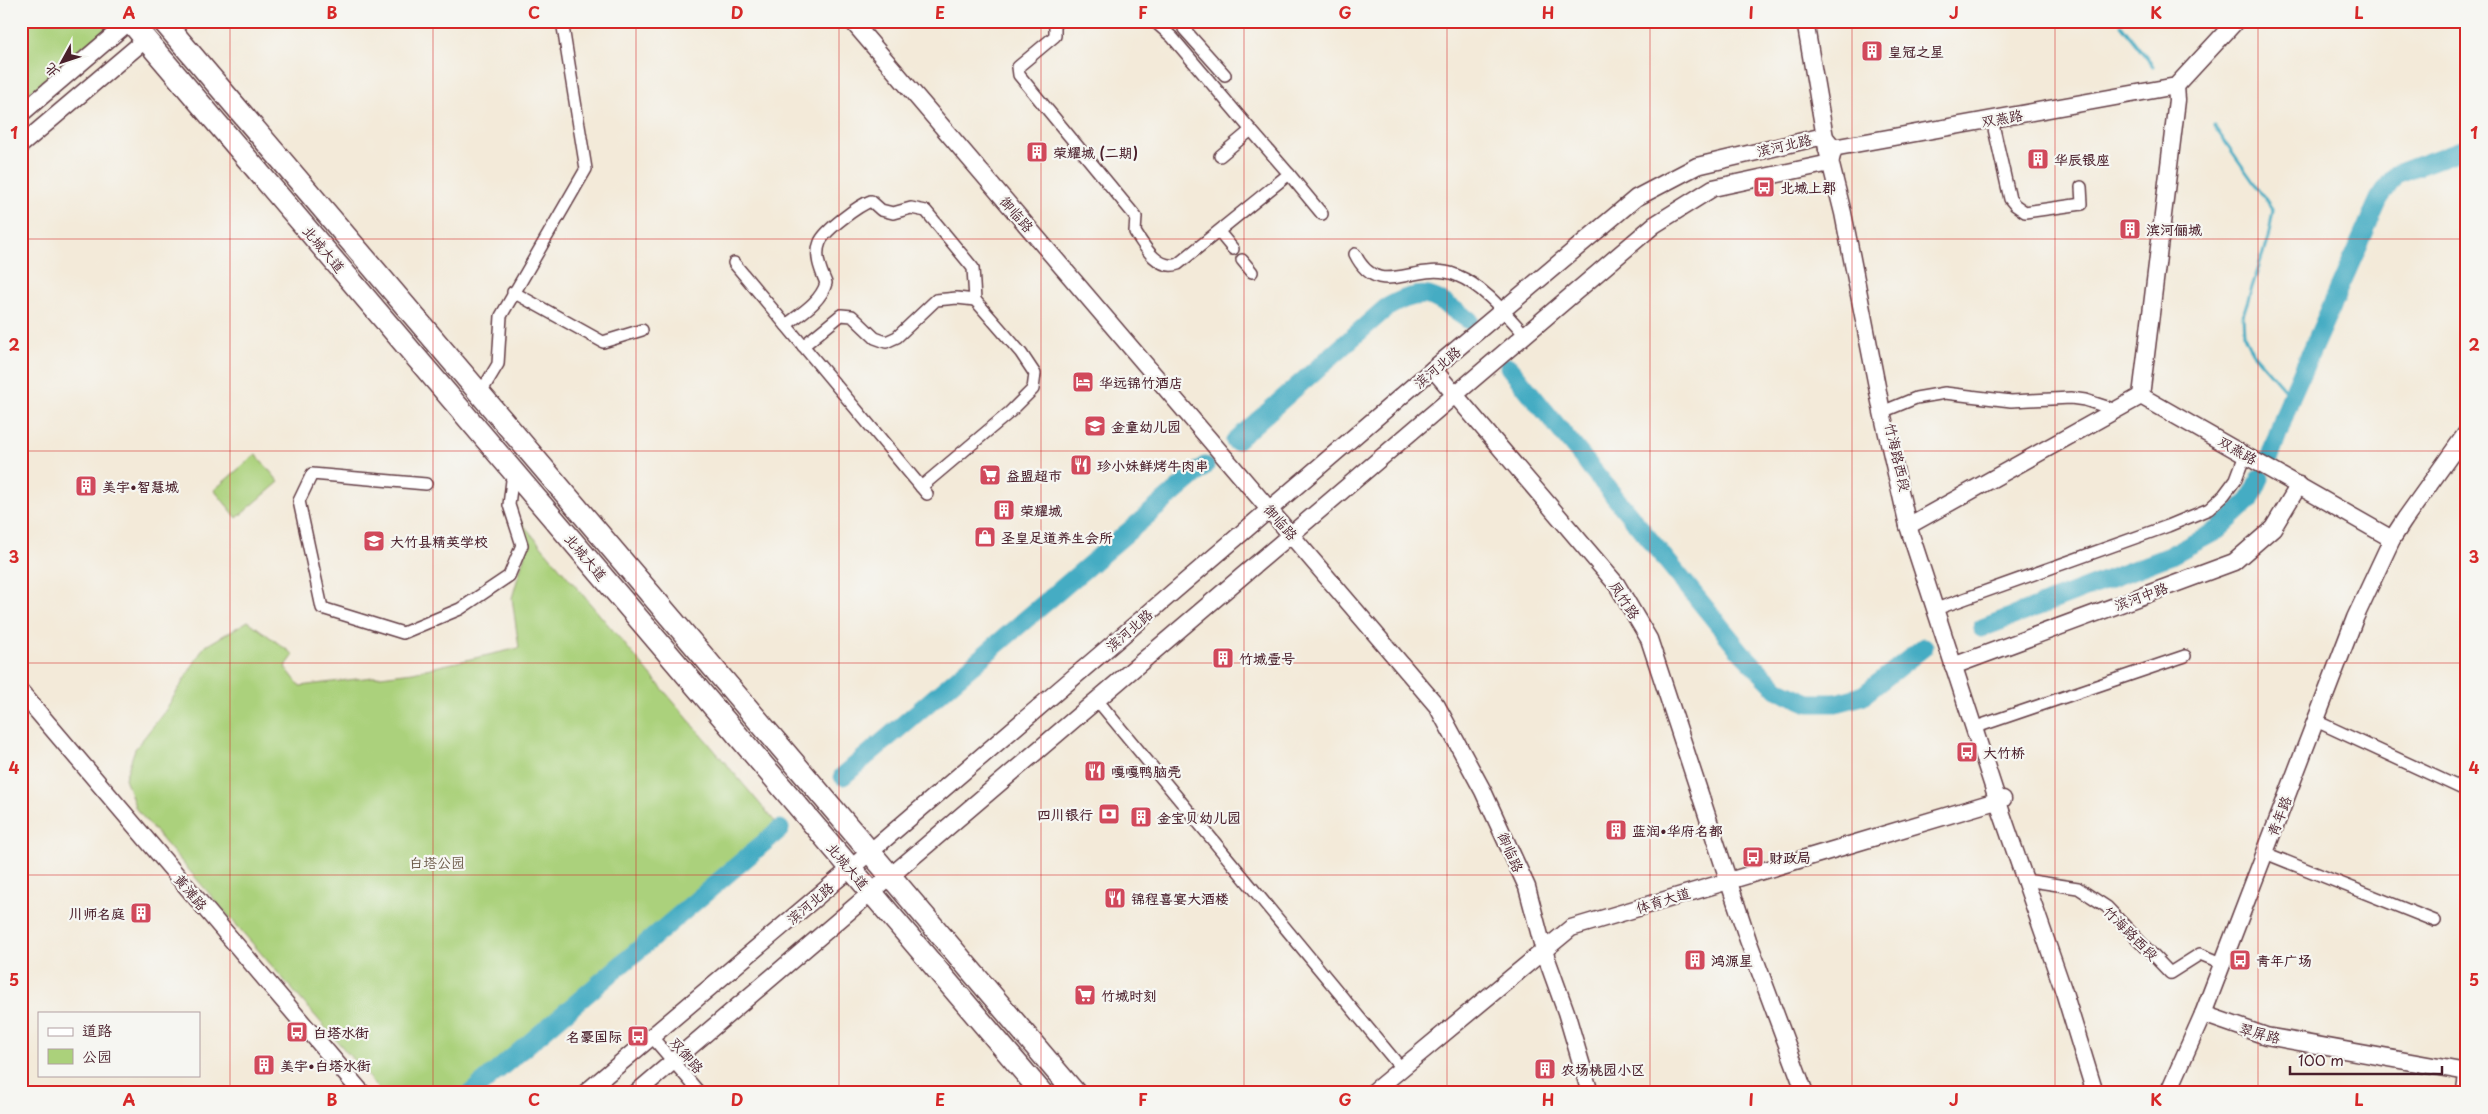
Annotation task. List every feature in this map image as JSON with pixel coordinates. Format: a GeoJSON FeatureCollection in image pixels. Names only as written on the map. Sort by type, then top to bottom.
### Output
{"type":"FeatureCollection","features":[{"type":"Feature","properties":{"kind":"highway","name":"北城大道"},"geometry":{"type":"LineString","coordinates":[[131,21],[1042,1093]]}},
{"type":"Feature","properties":{"kind":"highway","name":"北城大道"},"geometry":{"type":"LineString","coordinates":[[166,22],[1075,1093]]}},
{"type":"Feature","properties":{"kind":"highway"},"geometry":{"type":"LineString","coordinates":[[146,39],[166,22]]}},
{"type":"Feature","properties":{"kind":"street"},"geometry":{"type":"LineString","coordinates":[[21,114],[131,21],[166,22]]}},
{"type":"Feature","properties":{"kind":"street"},"geometry":{"type":"LineString","coordinates":[[480,394],[498,364],[500,316],[586,169],[562,21]]}},
{"type":"Feature","properties":{"kind":"street","name":"御临路"},"geometry":{"type":"LineString","coordinates":[[852,21],[1437,706],[1483,790],[1526,887],[1544,950],[1566,1012],[1590,1093]]}},
{"type":"Feature","properties":{"kind":"street"},"geometry":{"type":"LineString","coordinates":[[1055,21],[1054,36],[1018,66],[1019,75],[1136,216],[1134,232],[1163,265],[1171,266],[1178,264],[1289,174]]}},
{"type":"Feature","properties":{"kind":"street"},"geometry":{"type":"LineString","coordinates":[[1154,21],[1172,37],[1322,214]]}},
{"type":"Feature","properties":{"kind":"street"},"geometry":{"type":"LineString","coordinates":[[1185,21],[1184,29],[1225,75]]}},
{"type":"Feature","properties":{"kind":"street","name":"竹海路西段"},"geometry":{"type":"LineString","coordinates":[[1805,21],[1829,149],[1910,524],[2001,800],[2071,994],[2101,1093]]}},
{"type":"Feature","properties":{"kind":"street","name":"竹海路西段"},"geometry":{"type":"LineString","coordinates":[[1812,21],[1829,149]]}},
{"type":"Feature","properties":{"kind":"street"},"geometry":{"type":"LineString","coordinates":[[1910,524],[2141,396],[2177,100],[2176,86],[2236,21]]}},
{"type":"Feature","properties":{"kind":"street"},"geometry":{"type":"LineString","coordinates":[[21,145],[146,39]]}},
{"type":"Feature","properties":{"kind":"street","name":"双燕路"},"geometry":{"type":"LineString","coordinates":[[1829,149],[2176,86]]}},
{"type":"Feature","properties":{"kind":"street"},"geometry":{"type":"LineString","coordinates":[[1992,120],[2010,199],[2015,206],[2025,212],[2082,204],[2081,187]]}},
{"type":"Feature","properties":{"kind":"street"},"geometry":{"type":"LineString","coordinates":[[1220,156],[1252,130]]}},
{"type":"Feature","properties":{"kind":"street","name":"滨河北路"},"geometry":{"type":"LineString","coordinates":[[585,1093],[1636,198],[1697,166],[1829,149]]}},
{"type":"Feature","properties":{"kind":"street","name":"滨河北路"},"geometry":{"type":"LineString","coordinates":[[636,1093],[1654,225],[1713,188],[1829,149]]}},
{"type":"Feature","properties":{"kind":"street"},"geometry":{"type":"LineString","coordinates":[[734,263],[786,326],[924,491],[1033,389],[1035,374],[1021,353],[975,300],[973,268],[926,211],[911,208],[893,213],[880,210],[871,201],[861,204],[820,241],[818,253],[820,269],[826,283],[824,289],[814,302],[786,326]]}},
{"type":"Feature","properties":{"kind":"street"},"geometry":{"type":"LineString","coordinates":[[1219,232],[1233,249]]}},
{"type":"Feature","properties":{"kind":"street"},"geometry":{"type":"LineString","coordinates":[[1354,254],[1368,274],[1376,278],[1388,280],[1429,271],[1455,274],[1468,282],[1501,312],[1523,337]]}},
{"type":"Feature","properties":{"kind":"street"},"geometry":{"type":"LineString","coordinates":[[1242,260],[1252,272]]}},
{"type":"Feature","properties":{"kind":"street"},"geometry":{"type":"LineString","coordinates":[[513,292],[603,342],[642,330]]}},
{"type":"Feature","properties":{"kind":"street"},"geometry":{"type":"LineString","coordinates":[[803,346],[841,315],[852,316],[874,338],[886,342],[897,337],[936,300],[957,298],[975,300]]}},
{"type":"Feature","properties":{"kind":"street","name":"凤竹路"},"geometry":{"type":"LineString","coordinates":[[1433,370],[1617,585],[1649,640],[1729,881],[1805,1093]]}},
{"type":"Feature","properties":{"kind":"street"},"geometry":{"type":"LineString","coordinates":[[1885,411],[1916,398],[1945,393],[2011,401],[2070,398],[2085,400],[2116,410]]}},
{"type":"Feature","properties":{"kind":"street","name":"双燕路"},"geometry":{"type":"LineString","coordinates":[[2141,396],[2299,486]]}},
{"type":"Feature","properties":{"kind":"street","name":"青年路"},"geometry":{"type":"LineString","coordinates":[[2168,1093],[2203,1014],[2355,618],[2392,539],[2467,432]]}},
{"type":"Feature","properties":{"kind":"street"},"geometry":{"type":"LineString","coordinates":[[1938,608],[2168,526],[2209,509],[2224,496],[2236,479],[2246,455]]}},
{"type":"Feature","properties":{"kind":"street"},"geometry":{"type":"LineString","coordinates":[[426,484],[312,474],[299,501],[322,608],[403,633],[460,609],[510,576],[522,545],[508,500],[513,472]]}},
{"type":"Feature","properties":{"kind":"street"},"geometry":{"type":"LineString","coordinates":[[2299,486],[2392,539]]}},
{"type":"Feature","properties":{"kind":"street","name":"滨河中路"},"geometry":{"type":"LineString","coordinates":[[1956,665],[2234,562],[2273,528],[2299,486]]}},
{"type":"Feature","properties":{"kind":"street"},"geometry":{"type":"LineString","coordinates":[[1976,727],[2185,656]]}},
{"type":"Feature","properties":{"kind":"street","name":"黄滩路"},"geometry":{"type":"LineString","coordinates":[[21,692],[362,1093]]}},
{"type":"Feature","properties":{"kind":"street"},"geometry":{"type":"LineString","coordinates":[[1096,700],[1401,1068]]}},
{"type":"Feature","properties":{"kind":"street"},"geometry":{"type":"LineString","coordinates":[[2316,721],[2467,791]]}},
{"type":"Feature","properties":{"kind":"street","name":"体育大道"},"geometry":{"type":"LineString","coordinates":[[1372,1093],[1571,928],[2001,800]]}},
{"type":"Feature","properties":{"kind":"street"},"geometry":{"type":"LineString","coordinates":[[2265,852],[2435,921]]}},
{"type":"Feature","properties":{"kind":"street","name":"竹海路西段"},"geometry":{"type":"LineString","coordinates":[[2029,880],[2078,888],[2107,906],[2170,973],[2200,954],[2222,963]]}},
{"type":"Feature","properties":{"kind":"street","name":"竹海路西段"},"geometry":{"type":"LineString","coordinates":[[2029,880],[2095,1093]]}},
{"type":"Feature","properties":{"kind":"street","name":"翠屏路"},"geometry":{"type":"LineString","coordinates":[[2203,1014],[2266,1036],[2466,1072]]}},
{"type":"Feature","properties":{"kind":"street","name":"双御路"},"geometry":{"type":"LineString","coordinates":[[652,1037],[700,1093]]}},
{"type":"Feature","properties":{"kind":"street"},"geometry":{"type":"LineString","coordinates":[[2462,1093],[2466,1072]]}},
{"type":"Feature","properties":{"kind":"green space"},"geometry":{"type":"Polygon","coordinates":[[[21,21],[108,21],[108,27],[21,100],[21,21]]]}},
{"type":"Feature","properties":{"kind":"green space"},"geometry":{"type":"Polygon","coordinates":[[[256,454],[279,482],[237,518],[214,490],[256,454]]]}},
{"type":"Feature","properties":{"kind":"green space","name":"白塔公园"},"geometry":{"type":"Polygon","coordinates":[[[516,516],[777,824],[459,1093],[382,1093],[136,809],[125,778],[135,749],[165,711],[204,647],[248,621],[294,655],[285,667],[300,686],[413,672],[519,648],[512,598],[526,550],[516,516]]]}},
{"type":"Feature","properties":{"kind":"waterway"},"geometry":{"type":"LineString","coordinates":[[2121,25],[2153,66]]}},
{"type":"Feature","properties":{"kind":"waterway"},"geometry":{"type":"LineString","coordinates":[[2214,126],[2273,210],[2268,238],[2243,315],[2244,335],[2252,352],[2291,397]]}},
{"type":"Feature","properties":{"kind":"waterway"},"geometry":{"type":"LineString","coordinates":[[2270,456],[2291,397],[2379,199],[2396,174],[2467,148]]}},
{"type":"Feature","properties":{"kind":"waterway"},"geometry":{"type":"LineString","coordinates":[[1235,441],[1386,308],[1411,297],[1430,296],[1469,320]]}},
{"type":"Feature","properties":{"kind":"waterway"},"geometry":{"type":"LineString","coordinates":[[1509,367],[1741,652],[1777,689],[1809,703],[1836,703],[1862,696],[1924,647]]}},
{"type":"Feature","properties":{"kind":"waterway"},"geometry":{"type":"LineString","coordinates":[[843,776],[1205,466]]}},
{"type":"Feature","properties":{"kind":"waterway"},"geometry":{"type":"LineString","coordinates":[[1982,628],[2169,556],[2218,530],[2250,500],[2260,478]]}},
{"type":"Feature","properties":{"kind":"waterway"},"geometry":{"type":"LineString","coordinates":[[471,1093],[780,829]]}},
{"type":"Feature","properties":{"kind":"place","name":"皇冠之星"},"geometry":{"type":"Point","coordinates":[1872,51]}},
{"type":"Feature","properties":{"kind":"place","name":"荣耀城 (二期)"},"geometry":{"type":"Point","coordinates":[1037,152]}},
{"type":"Feature","properties":{"kind":"place","name":"华辰银座"},"geometry":{"type":"Point","coordinates":[2038,159]}},
{"type":"Feature","properties":{"kind":"place","name":"北城上郡"},"geometry":{"type":"Point","coordinates":[1764,187]}},
{"type":"Feature","properties":{"kind":"place","name":"滨河俪城"},"geometry":{"type":"Point","coordinates":[2130,229]}},
{"type":"Feature","properties":{"kind":"place","name":"华远锦竹酒店"},"geometry":{"type":"Point","coordinates":[1083,382]}},
{"type":"Feature","properties":{"kind":"place","name":"金童幼儿园"},"geometry":{"type":"Point","coordinates":[1095,426]}},
{"type":"Feature","properties":{"kind":"place","name":"珍小妹鲜烤牛肉串"},"geometry":{"type":"Point","coordinates":[1081,465]}},
{"type":"Feature","properties":{"kind":"place","name":"益盟超市"},"geometry":{"type":"Point","coordinates":[990,475]}},
{"type":"Feature","properties":{"kind":"place","name":"美宇•智慧城"},"geometry":{"type":"Point","coordinates":[86,486]}},
{"type":"Feature","properties":{"kind":"place","name":"荣耀城"},"geometry":{"type":"Point","coordinates":[1004,510]}},
{"type":"Feature","properties":{"kind":"place","name":"圣皇足道养生会所"},"geometry":{"type":"Point","coordinates":[985,537]}},
{"type":"Feature","properties":{"kind":"place","name":"大竹县精英学校"},"geometry":{"type":"Point","coordinates":[374,541]}},
{"type":"Feature","properties":{"kind":"place","name":"竹城壹号"},"geometry":{"type":"Point","coordinates":[1223,658]}},
{"type":"Feature","properties":{"kind":"place","name":"大竹桥"},"geometry":{"type":"Point","coordinates":[1967,752]}},
{"type":"Feature","properties":{"kind":"place","name":"嘎嘎鸭脑壳"},"geometry":{"type":"Point","coordinates":[1095,771]}},
{"type":"Feature","properties":{"kind":"place","name":"四川银行"},"geometry":{"type":"Point","coordinates":[1109,814]}},
{"type":"Feature","properties":{"kind":"place","name":"金宝贝幼儿园"},"geometry":{"type":"Point","coordinates":[1141,817]}},
{"type":"Feature","properties":{"kind":"place","name":"蓝润•华府名都"},"geometry":{"type":"Point","coordinates":[1616,830]}},
{"type":"Feature","properties":{"kind":"place","name":"财政局"},"geometry":{"type":"Point","coordinates":[1753,857]}},
{"type":"Feature","properties":{"kind":"place","name":"锦程喜宴大酒楼"},"geometry":{"type":"Point","coordinates":[1115,898]}},
{"type":"Feature","properties":{"kind":"place","name":"川师名庭"},"geometry":{"type":"Point","coordinates":[141,913]}},
{"type":"Feature","properties":{"kind":"place","name":"鸿源星"},"geometry":{"type":"Point","coordinates":[1695,960]}},
{"type":"Feature","properties":{"kind":"place","name":"青年广场"},"geometry":{"type":"Point","coordinates":[2240,960]}},
{"type":"Feature","properties":{"kind":"place","name":"竹城时刻"},"geometry":{"type":"Point","coordinates":[1085,995]}},
{"type":"Feature","properties":{"kind":"place","name":"白塔水街"},"geometry":{"type":"Point","coordinates":[297,1032]}},
{"type":"Feature","properties":{"kind":"place","name":"名豪国际"},"geometry":{"type":"Point","coordinates":[638,1036]}},
{"type":"Feature","properties":{"kind":"place","name":"美宇•白塔水街"},"geometry":{"type":"Point","coordinates":[264,1065]}},
{"type":"Feature","properties":{"kind":"place","name":"农场桃园小区"},"geometry":{"type":"Point","coordinates":[1545,1069]}}]}
